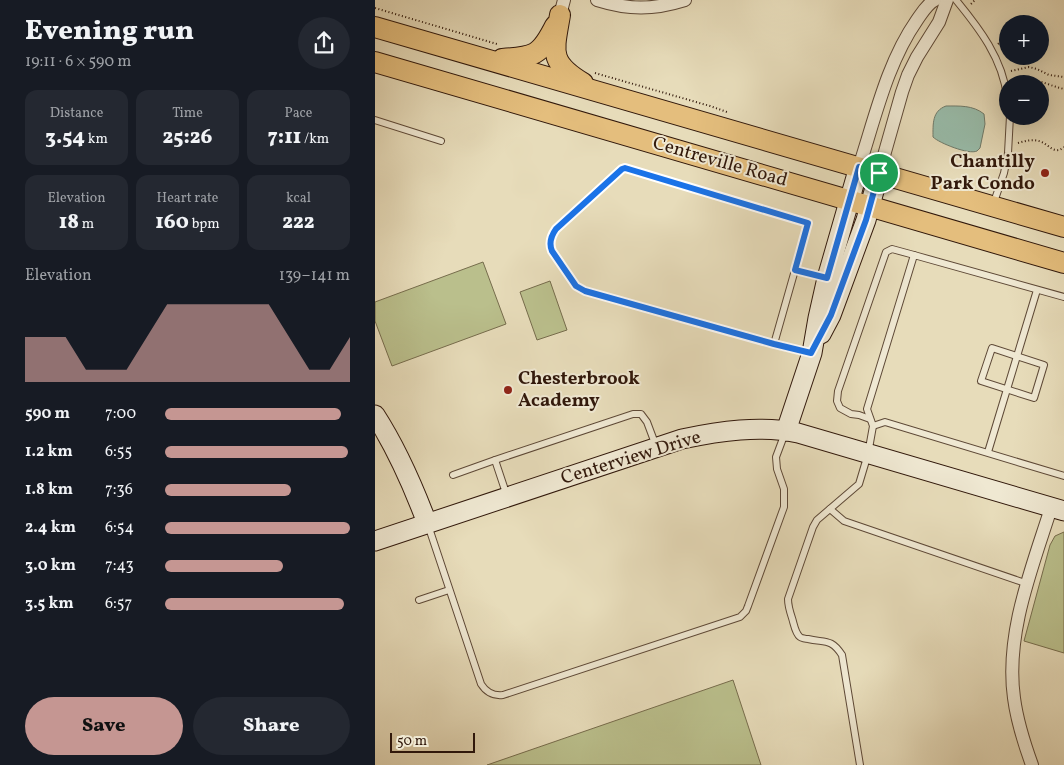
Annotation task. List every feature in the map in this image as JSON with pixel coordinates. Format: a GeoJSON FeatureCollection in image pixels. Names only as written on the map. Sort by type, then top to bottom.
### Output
{"type":"FeatureCollection","features":[{"type":"Feature","properties":{"kind":"main road"},"geometry":{"type":"LineString","coordinates":[[496,53],[526,57],[534,54],[548,40],[562,8]]}},
{"type":"Feature","properties":{"kind":"main road"},"geometry":{"type":"LineString","coordinates":[[562,8],[555,53],[559,62],[567,71],[599,92]]}},
{"type":"Feature","properties":{"kind":"main road","name":"Centreville Road"},"geometry":{"type":"LineString","coordinates":[[375,27],[496,53],[599,92],[1064,227]]}},
{"type":"Feature","properties":{"kind":"main road","name":"Centreville Road"},"geometry":{"type":"LineString","coordinates":[[375,62],[1064,263]]}},
{"type":"Feature","properties":{"kind":"street"},"geometry":{"type":"LineString","coordinates":[[597,0],[633,8],[651,8],[685,0]]}},
{"type":"Feature","properties":{"kind":"street"},"geometry":{"type":"LineString","coordinates":[[786,431],[811,353],[827,278],[849,200],[893,64],[922,12],[935,0]]}},
{"type":"Feature","properties":{"kind":"street"},"geometry":{"type":"LineString","coordinates":[[811,353],[831,315],[870,206],[908,75],[939,22],[947,0]]}},
{"type":"Feature","properties":{"kind":"street"},"geometry":{"type":"LineString","coordinates":[[375,415],[412,484],[427,524]]}},
{"type":"Feature","properties":{"kind":"street","name":"Centerview Drive"},"geometry":{"type":"LineString","coordinates":[[375,540],[682,439],[707,433],[734,430],[786,431],[1057,510]]}},
{"type":"Feature","properties":{"kind":"street"},"geometry":{"type":"LineString","coordinates":[[1032,765],[1018,722],[1014,697],[1012,671],[1014,644],[1028,584],[1057,510]]}},
{"type":"Feature","properties":{"kind":"lane"},"geometry":{"type":"LineString","coordinates":[[956,0],[985,38],[1002,75]]}},
{"type":"Feature","properties":{"kind":"lane"},"geometry":{"type":"LineString","coordinates":[[375,120],[441,141]]}},
{"type":"Feature","properties":{"kind":"lane"},"geometry":{"type":"LineString","coordinates":[[992,206],[1004,173],[1009,125]]}},
{"type":"Feature","properties":{"kind":"lane"},"geometry":{"type":"LineString","coordinates":[[774,344],[808,223],[625,168],[556,229],[551,238],[550,246],[552,251],[576,286],[774,344],[811,353]]}},
{"type":"Feature","properties":{"kind":"lane"},"geometry":{"type":"LineString","coordinates":[[870,419],[851,414],[840,408],[837,401],[838,391],[886,252],[892,249],[1064,297]]}},
{"type":"Feature","properties":{"kind":"lane"},"geometry":{"type":"LineString","coordinates":[[860,765],[842,655],[833,644],[826,641],[800,637],[795,628],[788,599],[817,520],[859,484],[869,454],[873,426],[867,409],[914,255]]}},
{"type":"Feature","properties":{"kind":"lane"},"geometry":{"type":"LineString","coordinates":[[795,270],[827,278]]}},
{"type":"Feature","properties":{"kind":"lane"},"geometry":{"type":"LineString","coordinates":[[988,452],[1037,290]]}},
{"type":"Feature","properties":{"kind":"lane"},"geometry":{"type":"LineString","coordinates":[[992,348],[1044,365],[1034,398],[1007,389],[981,381],[992,348]]}},
{"type":"Feature","properties":{"kind":"lane"},"geometry":{"type":"LineString","coordinates":[[453,475],[633,414],[641,414],[647,422],[657,448]]}},
{"type":"Feature","properties":{"kind":"lane"},"geometry":{"type":"LineString","coordinates":[[873,426],[885,422],[1064,476]]}},
{"type":"Feature","properties":{"kind":"lane"},"geometry":{"type":"LineString","coordinates":[[427,524],[481,684],[487,691],[499,696],[509,694],[740,617],[748,606],[784,507],[784,489],[777,469],[776,456],[786,431]]}},
{"type":"Feature","properties":{"kind":"lane"},"geometry":{"type":"LineString","coordinates":[[495,460],[508,497]]}},
{"type":"Feature","properties":{"kind":"lane"},"geometry":{"type":"LineString","coordinates":[[830,509],[844,520],[1028,584]]}},
{"type":"Feature","properties":{"kind":"lane"},"geometry":{"type":"LineString","coordinates":[[419,600],[449,590]]}},
{"type":"Feature","properties":{"kind":"path"},"geometry":{"type":"LineString","coordinates":[[969,6],[975,0]]}},
{"type":"Feature","properties":{"kind":"path"},"geometry":{"type":"LineString","coordinates":[[375,8],[496,53]]}},
{"type":"Feature","properties":{"kind":"path"},"geometry":{"type":"LineString","coordinates":[[1010,71],[1029,68],[1037,69],[1049,75],[1064,77]]}},
{"type":"Feature","properties":{"kind":"path"},"geometry":{"type":"LineString","coordinates":[[1049,84],[1064,89]]}},
{"type":"Feature","properties":{"kind":"path"},"geometry":{"type":"LineString","coordinates":[[1018,142],[1038,141],[1056,150],[1061,150],[1064,147]]}},
{"type":"Feature","properties":{"kind":"shaded area"},"geometry":{"type":"Polygon","coordinates":[[[946,106],[971,108],[984,114],[985,124],[980,148],[977,151],[973,152],[954,148],[933,137],[933,123],[936,115],[941,108],[946,106]]]}},
{"type":"Feature","properties":{"kind":"shaded area"},"geometry":{"type":"Polygon","coordinates":[[[483,262],[506,324],[392,366],[375,321],[375,302],[483,262]]]}},
{"type":"Feature","properties":{"kind":"shaded area"},"geometry":{"type":"Polygon","coordinates":[[[550,281],[567,330],[537,340],[520,292],[550,281]]]}},
{"type":"Feature","properties":{"kind":"shaded area"},"geometry":{"type":"Polygon","coordinates":[[[1064,532],[1064,653],[1024,641],[1050,545],[1055,536],[1064,532]]]}},
{"type":"Feature","properties":{"kind":"shaded area"},"geometry":{"type":"Polygon","coordinates":[[[733,680],[761,765],[487,765],[733,680]]]}},
{"type":"Feature","properties":{"kind":"place","name":"Chantilly Park Condo"},"geometry":{"type":"Point","coordinates":[1045,173]}},
{"type":"Feature","properties":{"kind":"place","name":"Chesterbrook Academy"},"geometry":{"type":"Point","coordinates":[508,390]}},
{"type":"Feature","properties":{"kind":"route"},"geometry":{"type":"LineString","coordinates":[[859,167],[879,173],[866,220],[831,315],[811,353],[585,291],[576,286],[550,246],[551,238],[556,229],[625,168],[808,223],[795,270],[827,278],[859,167]]}}]}
